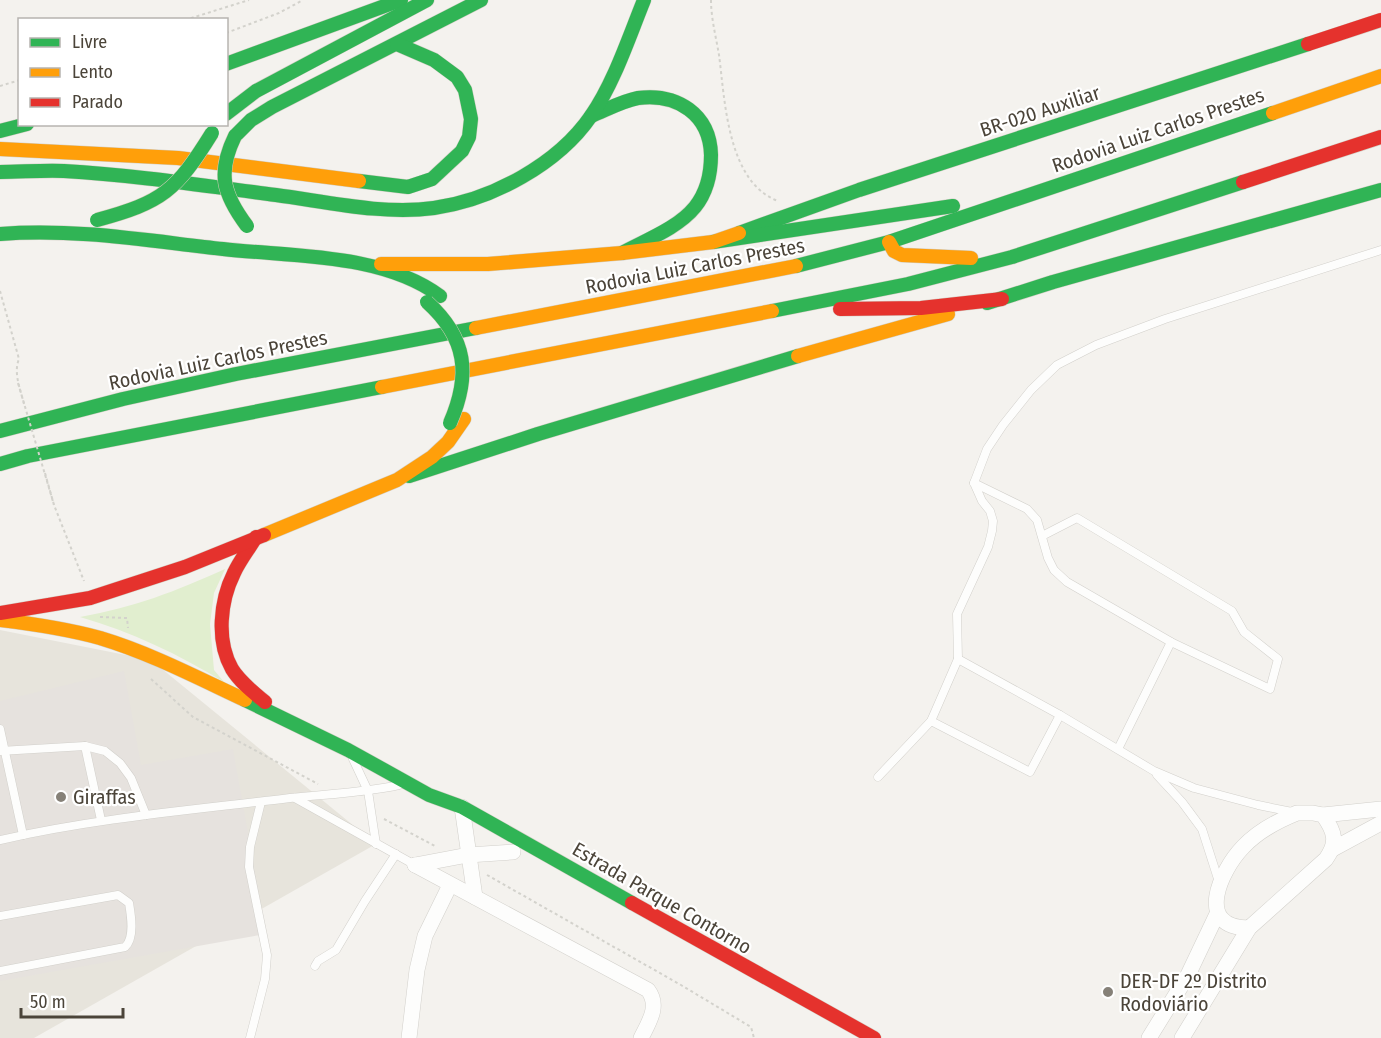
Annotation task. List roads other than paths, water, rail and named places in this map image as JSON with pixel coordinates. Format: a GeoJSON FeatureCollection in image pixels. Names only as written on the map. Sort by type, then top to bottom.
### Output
{"type":"FeatureCollection","features":[{"type":"Feature","properties":{"kind":"main road"},"geometry":{"type":"LineString","coordinates":[[228,63],[401,0]]}},
{"type":"Feature","properties":{"kind":"main road"},"geometry":{"type":"LineString","coordinates":[[228,113],[256,92],[427,0]]}},
{"type":"Feature","properties":{"kind":"main road"},"geometry":{"type":"LineString","coordinates":[[310,259],[282,248],[254,232],[235,212],[224,185],[223,173],[226,152],[235,136],[251,120],[272,107],[481,0]]}},
{"type":"Feature","properties":{"kind":"main road"},"geometry":{"type":"LineString","coordinates":[[0,172],[62,171],[153,179],[381,209],[434,208],[488,195],[514,183],[557,153],[591,116],[619,63],[644,0]]}},
{"type":"Feature","properties":{"kind":"main road","name":"BR-020 Auxiliar"},"geometry":{"type":"LineString","coordinates":[[713,242],[803,210],[1381,20]]}},
{"type":"Feature","properties":{"kind":"main road"},"geometry":{"type":"LineString","coordinates":[[0,149],[178,158],[408,187],[432,179],[462,151],[469,137],[471,119],[465,90],[456,77],[434,60],[397,44]]}},
{"type":"Feature","properties":{"kind":"main road","name":"Rodovia Luiz Carlos Prestes"},"geometry":{"type":"LineString","coordinates":[[0,431],[123,399],[237,374],[782,270],[889,242],[1381,76]]}},
{"type":"Feature","properties":{"kind":"main road"},"geometry":{"type":"LineString","coordinates":[[591,116],[640,98],[683,105],[695,113],[705,127],[711,148],[707,188],[694,208],[663,230],[622,253]]}},
{"type":"Feature","properties":{"kind":"main road"},"geometry":{"type":"LineString","coordinates":[[0,131],[19,126]]}},
{"type":"Feature","properties":{"kind":"main road"},"geometry":{"type":"LineString","coordinates":[[0,234],[48,231],[97,220],[133,210],[160,198],[183,179],[215,129]]}},
{"type":"Feature","properties":{"kind":"main road"},"geometry":{"type":"LineString","coordinates":[[0,464],[28,456],[791,305],[908,284],[1012,257],[1381,137]]}},
{"type":"Feature","properties":{"kind":"main road"},"geometry":{"type":"LineString","coordinates":[[0,613],[90,598],[185,567],[397,480],[452,465],[535,435],[786,359],[1381,190]]}},
{"type":"Feature","properties":{"kind":"main road"},"geometry":{"type":"LineString","coordinates":[[48,231],[350,263],[488,264],[622,253],[713,242],[1028,194]]}},
{"type":"Feature","properties":{"kind":"main road"},"geometry":{"type":"LineString","coordinates":[[889,242],[894,250],[903,255],[944,258],[1012,257]]}},
{"type":"Feature","properties":{"kind":"main road"},"geometry":{"type":"LineString","coordinates":[[238,251],[260,261],[294,269]]}},
{"type":"Feature","properties":{"kind":"main road"},"geometry":{"type":"LineString","coordinates":[[350,263],[406,276],[425,284],[440,296],[456,315],[470,345],[473,365],[470,401],[457,421],[448,442],[432,457],[397,480]]}},
{"type":"Feature","properties":{"kind":"main road"},"geometry":{"type":"LineString","coordinates":[[329,506],[423,450],[457,421],[464,378],[459,342],[451,326],[437,310],[417,296],[393,287]]}},
{"type":"Feature","properties":{"kind":"main road"},"geometry":{"type":"LineString","coordinates":[[791,305],[841,309],[895,309],[1002,299]]}},
{"type":"Feature","properties":{"kind":"main road","name":"Estrada Parque Contorno"},"geometry":{"type":"LineString","coordinates":[[256,537],[233,576],[226,597],[221,635],[231,668],[245,686],[286,718]]}},
{"type":"Feature","properties":{"kind":"main road","name":"Estrada Parque Contorno"},"geometry":{"type":"LineString","coordinates":[[0,620],[55,627],[136,650],[286,718],[874,1038]]}},
{"type":"Feature","properties":{"kind":"main road","name":"Estrada Parque Contorno"},"geometry":{"type":"LineString","coordinates":[[463,814],[518,855]]}},
{"type":"Feature","properties":{"kind":"main road","name":"Estrada Parque Contorno"},"geometry":{"type":"LineString","coordinates":[[544,869],[575,887]]}},
{"type":"Feature","properties":{"kind":"street"},"geometry":{"type":"LineString","coordinates":[[1149,1038],[1188,975],[1217,914],[1216,900],[1219,882],[1226,868],[1243,846],[1270,825],[1297,813],[1323,815],[1381,809]]}},
{"type":"Feature","properties":{"kind":"street"},"geometry":{"type":"LineString","coordinates":[[463,814],[475,897]]}},
{"type":"Feature","properties":{"kind":"street"},"geometry":{"type":"LineString","coordinates":[[1323,815],[1332,827],[1333,849]]}},
{"type":"Feature","properties":{"kind":"street"},"geometry":{"type":"LineString","coordinates":[[1159,1022],[1182,1038],[1249,928],[1326,859],[1333,849],[1381,823]]}},
{"type":"Feature","properties":{"kind":"street"},"geometry":{"type":"LineString","coordinates":[[415,865],[468,855],[518,855]]}},
{"type":"Feature","properties":{"kind":"street"},"geometry":{"type":"LineString","coordinates":[[415,865],[648,990],[654,1002],[653,1010],[641,1038]]}},
{"type":"Feature","properties":{"kind":"street"},"geometry":{"type":"LineString","coordinates":[[409,1038],[417,970],[425,936],[450,885]]}},
{"type":"Feature","properties":{"kind":"street"},"geometry":{"type":"LineString","coordinates":[[1217,914],[1229,926],[1249,928]]}},
{"type":"Feature","properties":{"kind":"lane"},"geometry":{"type":"LineString","coordinates":[[878,777],[931,721],[958,659],[957,614],[988,548],[993,521],[974,483],[987,449],[1003,424],[1031,390],[1057,365],[1096,345],[1165,320],[1381,250]]}},
{"type":"Feature","properties":{"kind":"lane"},"geometry":{"type":"LineString","coordinates":[[974,483],[1027,509],[1037,520],[1048,558],[1054,570],[1067,582],[1171,642],[1270,689],[1278,659],[1244,632],[1232,611],[1077,518],[1042,536]]}},
{"type":"Feature","properties":{"kind":"lane"},"geometry":{"type":"LineString","coordinates":[[1118,749],[1171,642]]}},
{"type":"Feature","properties":{"kind":"lane"},"geometry":{"type":"LineString","coordinates":[[958,659],[1060,715],[1154,771],[1194,788],[1297,813]]}},
{"type":"Feature","properties":{"kind":"lane"},"geometry":{"type":"LineString","coordinates":[[931,721],[1030,772],[1060,715]]}},
{"type":"Feature","properties":{"kind":"lane"},"geometry":{"type":"LineString","coordinates":[[0,729],[23,835]]}},
{"type":"Feature","properties":{"kind":"lane"},"geometry":{"type":"LineString","coordinates":[[3,751],[85,746],[105,751],[120,763],[130,778],[146,815]]}},
{"type":"Feature","properties":{"kind":"lane"},"geometry":{"type":"LineString","coordinates":[[85,746],[101,820]]}},
{"type":"Feature","properties":{"kind":"lane"},"geometry":{"type":"LineString","coordinates":[[348,750],[368,791],[376,844]]}},
{"type":"Feature","properties":{"kind":"lane"},"geometry":{"type":"LineString","coordinates":[[1154,771],[1182,802],[1202,829],[1219,882]]}},
{"type":"Feature","properties":{"kind":"lane"},"geometry":{"type":"LineString","coordinates":[[0,840],[101,820],[294,797],[368,791],[407,783]]}},
{"type":"Feature","properties":{"kind":"lane"},"geometry":{"type":"LineString","coordinates":[[294,797],[415,865]]}},
{"type":"Feature","properties":{"kind":"lane"},"geometry":{"type":"LineString","coordinates":[[250,1038],[265,979],[267,955],[249,867],[250,847],[261,801]]}},
{"type":"Feature","properties":{"kind":"lane"},"geometry":{"type":"LineString","coordinates":[[315,966],[318,961],[336,950],[396,854]]}},
{"type":"Feature","properties":{"kind":"lane"},"geometry":{"type":"LineString","coordinates":[[0,916],[118,895],[129,903],[131,932],[130,943],[125,947],[0,971]]}},
{"type":"Feature","properties":{"kind":"place","name":"Giraffas"},"geometry":{"type":"Point","coordinates":[61,797]}},
{"type":"Feature","properties":{"kind":"place","name":"DER-DF 2º Distrito Rodoviário"},"geometry":{"type":"Point","coordinates":[1108,992]}}]}
